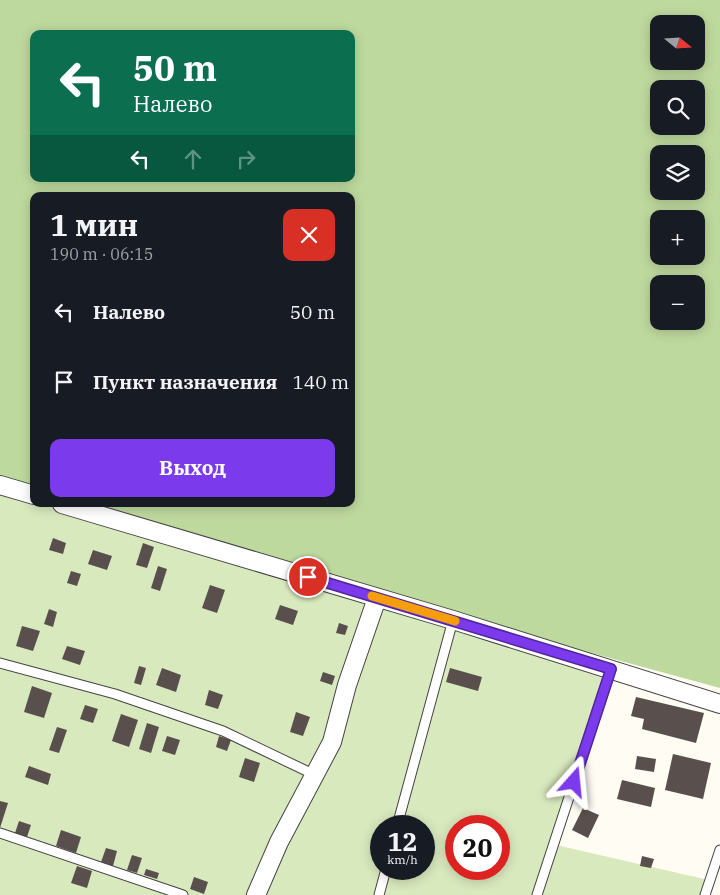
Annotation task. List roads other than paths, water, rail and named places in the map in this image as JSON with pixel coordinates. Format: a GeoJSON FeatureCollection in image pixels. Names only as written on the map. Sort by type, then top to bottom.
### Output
{"type":"FeatureCollection","features":[{"type":"Feature","properties":{"kind":"street"},"geometry":{"type":"LineString","coordinates":[[0,485],[30,494]]}},
{"type":"Feature","properties":{"kind":"street"},"geometry":{"type":"LineString","coordinates":[[72,507],[453,620],[720,704]]}},
{"type":"Feature","properties":{"kind":"street"},"geometry":{"type":"LineString","coordinates":[[256,895],[279,842],[332,742],[347,685],[377,598]]}},
{"type":"Feature","properties":{"kind":"lane"},"geometry":{"type":"LineString","coordinates":[[400,815],[453,620]]}},
{"type":"Feature","properties":{"kind":"lane"},"geometry":{"type":"LineString","coordinates":[[0,662],[115,694],[223,731],[316,775]]}},
{"type":"Feature","properties":{"kind":"lane"},"geometry":{"type":"LineString","coordinates":[[537,895],[611,669]]}},
{"type":"Feature","properties":{"kind":"lane"},"geometry":{"type":"LineString","coordinates":[[0,833],[183,895]]}},
{"type":"Feature","properties":{"kind":"lane"},"geometry":{"type":"LineString","coordinates":[[705,895],[720,850]]}},
{"type":"Feature","properties":{"kind":"lane"},"geometry":{"type":"LineString","coordinates":[[378,895],[383,880]]}}]}
